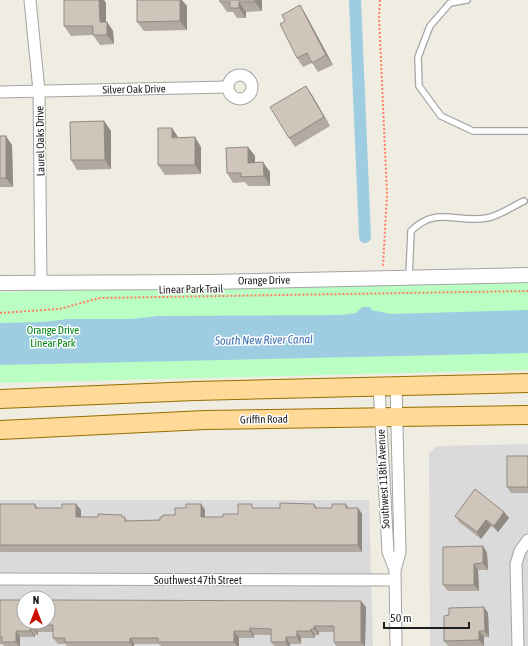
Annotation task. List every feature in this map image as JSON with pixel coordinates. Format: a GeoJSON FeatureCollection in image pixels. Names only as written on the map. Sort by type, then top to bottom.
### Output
{"type":"FeatureCollection","features":[{"type":"Feature","properties":{"kind":"main road"},"geometry":{"type":"LineString","coordinates":[[0,399],[195,391],[528,383]]}},
{"type":"Feature","properties":{"kind":"main road","name":"Griffin Road"},"geometry":{"type":"LineString","coordinates":[[0,430],[205,420],[528,415]]}},
{"type":"Feature","properties":{"kind":"street","name":"Laurel Oaks Drive"},"geometry":{"type":"LineString","coordinates":[[30,0],[39,91],[41,282]]}},
{"type":"Feature","properties":{"kind":"street","name":"Silver Oak Drive"},"geometry":{"type":"LineString","coordinates":[[0,92],[228,87]]}},
{"type":"Feature","properties":{"kind":"street","name":"Orange Drive"},"geometry":{"type":"LineString","coordinates":[[0,283],[209,282],[528,275]]}},
{"type":"Feature","properties":{"kind":"street","name":"Southwest 118th Avenue"},"geometry":{"type":"LineString","coordinates":[[387,386],[388,552],[395,575]]}},
{"type":"Feature","properties":{"kind":"street","name":"Southwest 118th Avenue"},"geometry":{"type":"LineString","coordinates":[[387,386],[388,417],[400,552],[395,575],[396,646]]}},
{"type":"Feature","properties":{"kind":"street"},"geometry":{"type":"LineString","coordinates":[[518,646],[516,564],[520,551],[527,541]]}},
{"type":"Feature","properties":{"kind":"street","name":"Southwest 47th Street"},"geometry":{"type":"LineString","coordinates":[[0,579],[395,575]]}},
{"type":"Feature","properties":{"kind":"lane"},"geometry":{"type":"LineString","coordinates":[[467,0],[450,4],[430,26],[418,57],[419,86],[441,116],[473,130],[528,131]]}},
{"type":"Feature","properties":{"kind":"lane"},"geometry":{"type":"LineString","coordinates":[[409,277],[411,231],[421,221],[435,217],[488,218],[524,201]]}},
{"type":"Feature","properties":{"kind":"path"},"geometry":{"type":"LineString","coordinates":[[380,0],[379,16],[386,194],[383,232],[383,293]]}},
{"type":"Feature","properties":{"kind":"path","name":"Linear Park Trail"},"geometry":{"type":"LineString","coordinates":[[0,313],[59,309],[100,298],[528,291]]}},
{"type":"Feature","properties":{"kind":"shaded area"},"geometry":{"type":"Polygon","coordinates":[[[528,444],[528,646],[430,646],[429,453],[437,446],[528,444]]]}},
{"type":"Feature","properties":{"kind":"shaded area"},"geometry":{"type":"Polygon","coordinates":[[[0,500],[369,500],[373,646],[0,646],[0,500]]]}},
{"type":"Feature","properties":{"kind":"green space","name":"Orange Drive Linear Park"},"geometry":{"type":"Polygon","coordinates":[[[528,279],[528,370],[0,383],[0,292],[528,279]]]}},
{"type":"Feature","properties":{"kind":"water","name":"South New River Canal"},"geometry":{"type":"Polygon","coordinates":[[[362,307],[371,307],[371,310],[391,314],[528,310],[528,353],[0,365],[0,323],[43,322],[68,319],[131,319],[158,316],[341,315],[356,313],[362,307]]]}},
{"type":"Feature","properties":{"kind":"building"},"geometry":{"type":"Polygon","coordinates":[[[64,0],[99,0],[100,22],[107,22],[107,35],[93,35],[93,26],[64,26],[64,0]]]}},
{"type":"Feature","properties":{"kind":"building"},"geometry":{"type":"Polygon","coordinates":[[[137,0],[180,0],[180,21],[137,22],[137,0]]]}},
{"type":"Feature","properties":{"kind":"building"},"geometry":{"type":"Polygon","coordinates":[[[220,0],[255,0],[255,2],[239,2],[239,8],[230,8],[230,2],[220,2],[220,0]]]}},
{"type":"Feature","properties":{"kind":"building"},"geometry":{"type":"Polygon","coordinates":[[[300,5],[326,55],[312,63],[307,53],[297,58],[280,24],[285,21],[282,15],[300,5]]]}},
{"type":"Feature","properties":{"kind":"building"},"geometry":{"type":"Polygon","coordinates":[[[306,86],[324,117],[289,138],[270,107],[306,86]]]}},
{"type":"Feature","properties":{"kind":"building"},"geometry":{"type":"Polygon","coordinates":[[[104,121],[105,160],[71,160],[70,122],[104,121]]]}},
{"type":"Feature","properties":{"kind":"building"},"geometry":{"type":"Polygon","coordinates":[[[158,128],[172,128],[172,138],[195,137],[195,165],[158,165],[158,128]]]}},
{"type":"Feature","properties":{"kind":"building"},"geometry":{"type":"Polygon","coordinates":[[[0,136],[6,136],[6,178],[0,178],[0,136]]]}},
{"type":"Feature","properties":{"kind":"building"},"geometry":{"type":"Polygon","coordinates":[[[248,147],[248,163],[263,162],[264,176],[241,177],[241,173],[227,173],[226,148],[248,147]]]}},
{"type":"Feature","properties":{"kind":"building"},"geometry":{"type":"Polygon","coordinates":[[[507,456],[528,456],[528,487],[507,487],[507,456]]]}},
{"type":"Feature","properties":{"kind":"building"},"geometry":{"type":"Polygon","coordinates":[[[475,489],[504,512],[494,526],[486,520],[477,532],[455,516],[475,489]]]}},
{"type":"Feature","properties":{"kind":"building"},"geometry":{"type":"Polygon","coordinates":[[[280,503],[314,504],[315,508],[332,508],[332,504],[346,504],[346,508],[358,508],[358,545],[0,545],[0,504],[35,504],[35,508],[62,508],[62,504],[76,504],[76,517],[98,517],[98,514],[122,515],[122,517],[125,517],[125,521],[160,520],[160,517],[163,517],[163,515],[175,515],[175,508],[186,508],[186,504],[201,504],[201,517],[223,517],[223,514],[238,514],[238,504],[252,504],[252,508],[280,508],[280,503]]]}},
{"type":"Feature","properties":{"kind":"building"},"geometry":{"type":"Polygon","coordinates":[[[483,546],[483,563],[474,564],[474,585],[443,585],[443,547],[483,546]]]}},
{"type":"Feature","properties":{"kind":"building"},"geometry":{"type":"Polygon","coordinates":[[[0,600],[16,600],[16,630],[30,631],[16,631],[16,642],[2,642],[2,637],[0,637],[0,600]]]}},
{"type":"Feature","properties":{"kind":"building"},"geometry":{"type":"Polygon","coordinates":[[[56,600],[361,601],[361,642],[334,642],[334,626],[314,626],[314,629],[311,629],[311,631],[297,631],[297,637],[286,637],[286,642],[271,642],[271,629],[250,628],[250,631],[234,631],[234,642],[158,642],[158,638],[130,638],[130,642],[65,642],[65,638],[53,638],[53,630],[56,630],[56,600]]]}},
{"type":"Feature","properties":{"kind":"building"},"geometry":{"type":"Polygon","coordinates":[[[484,607],[485,631],[479,631],[479,640],[444,641],[444,616],[449,615],[449,608],[484,607]]]}},
{"type":"Feature","properties":{"kind":"waterway"},"geometry":{"type":"LineString","coordinates":[[355,0],[365,237]]}}]}
